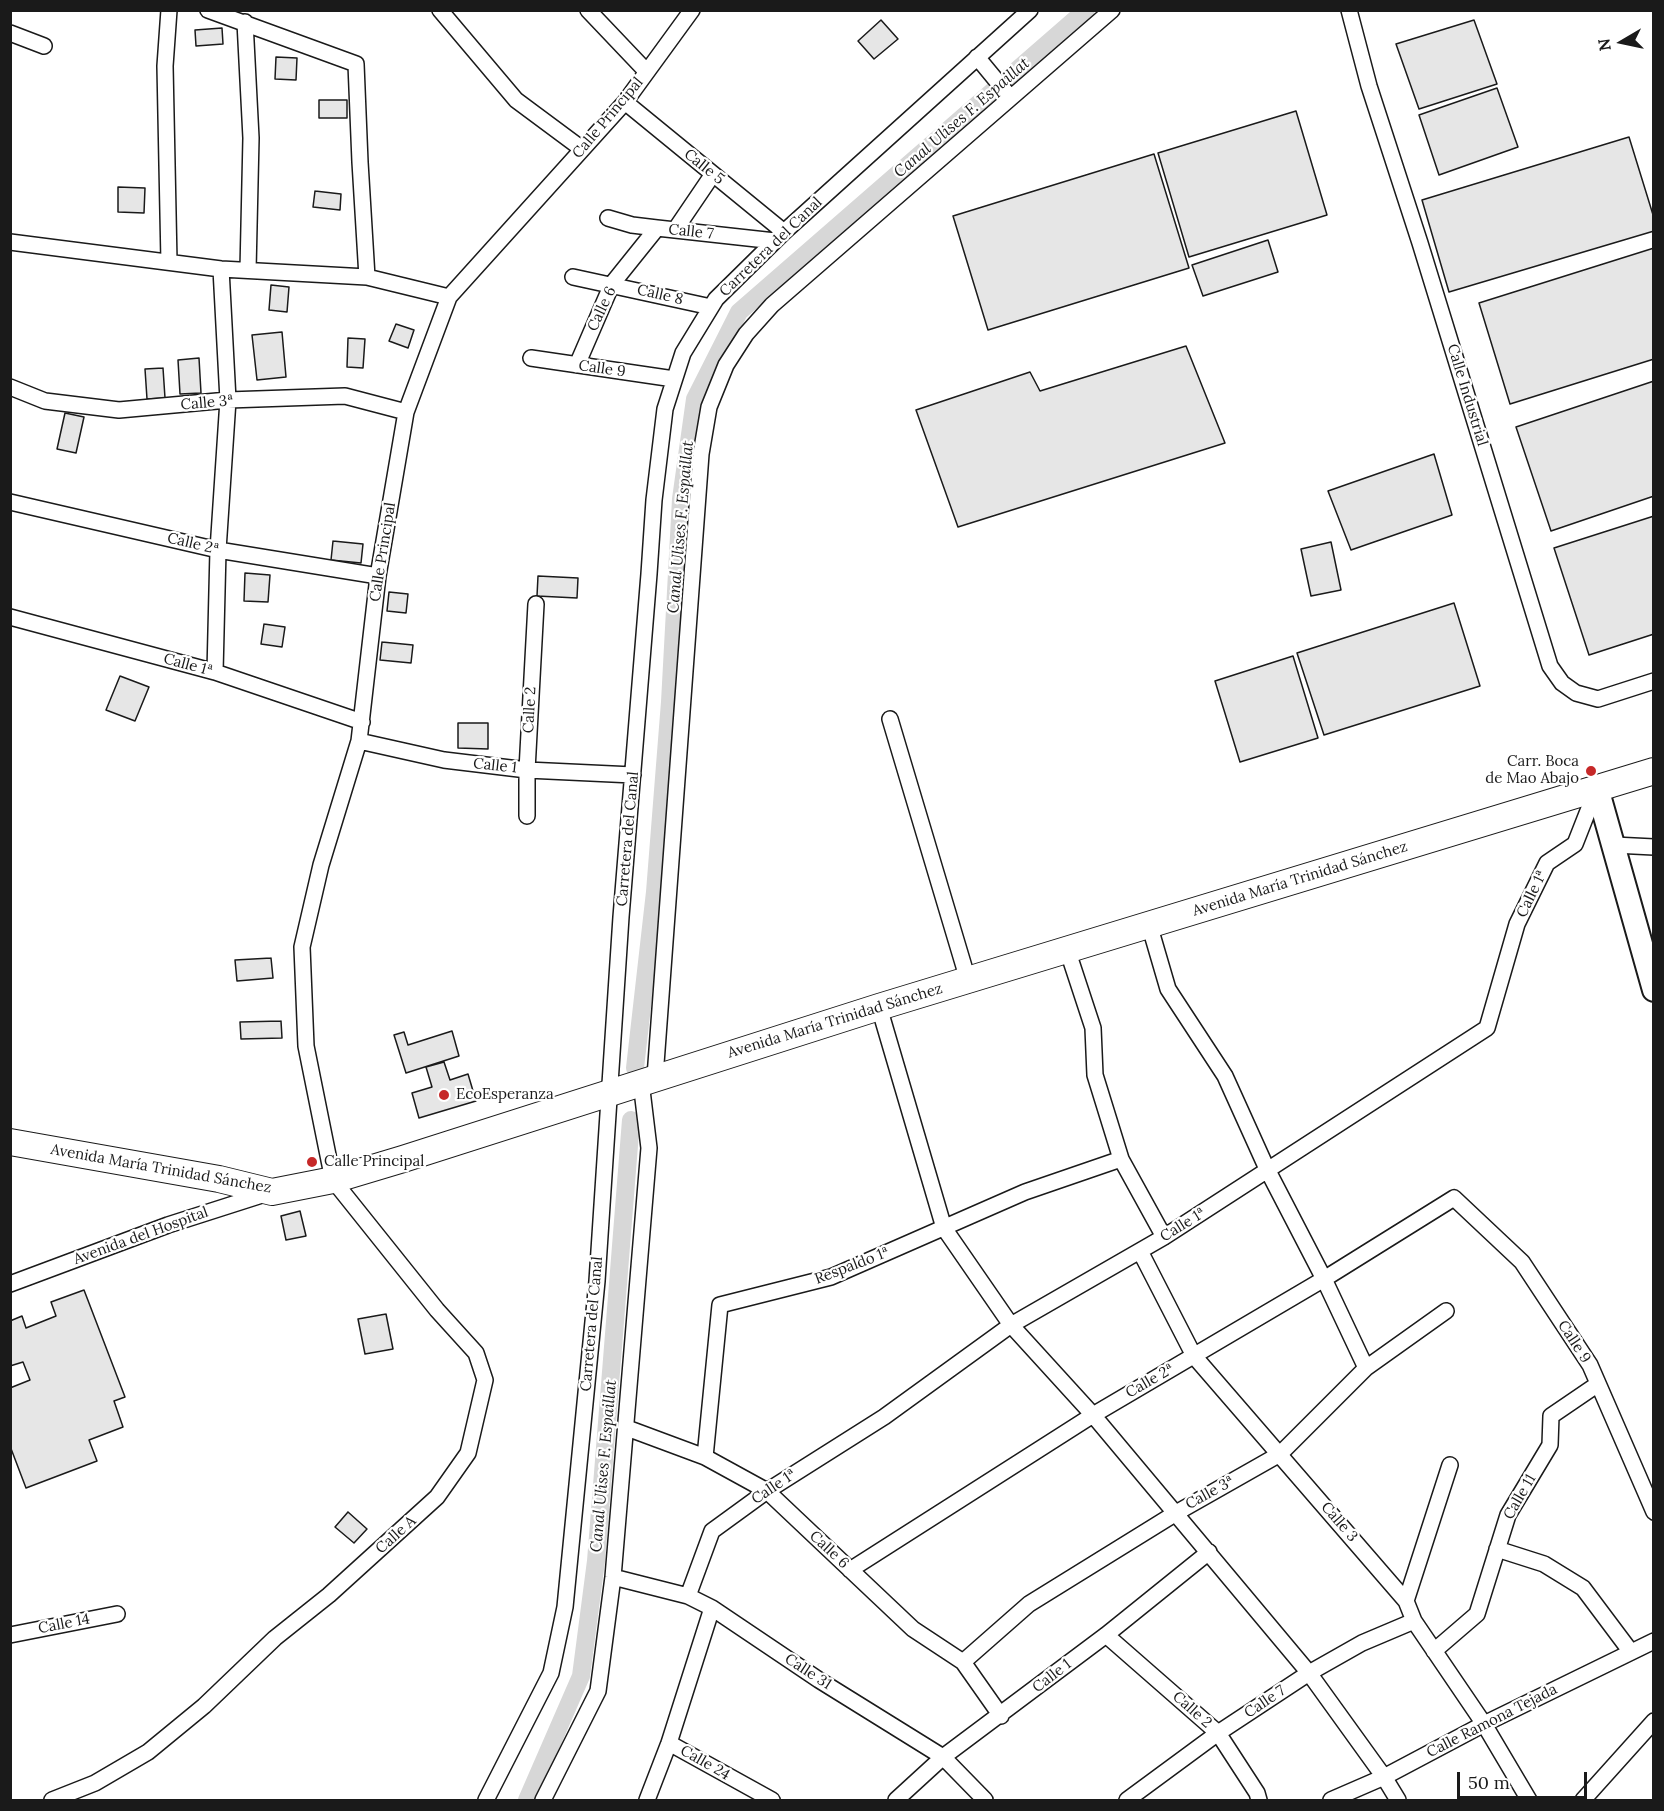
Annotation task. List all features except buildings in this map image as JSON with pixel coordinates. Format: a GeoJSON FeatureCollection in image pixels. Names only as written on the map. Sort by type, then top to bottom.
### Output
{"type":"FeatureCollection","features":[{"type":"Feature","properties":{"kind":"main road","name":"Avenida María Trinidad Sánchez"},"geometry":{"type":"LineString","coordinates":[[10,1142],[219,1179],[272,1192],[333,1180],[879,1007],[1653,771]]}},
{"type":"Feature","properties":{"kind":"street"},"geometry":{"type":"LineString","coordinates":[[169,10],[165,66],[169,262]]}},
{"type":"Feature","properties":{"kind":"street"},"geometry":{"type":"LineString","coordinates":[[208,10],[356,64],[367,277]]}},
{"type":"Feature","properties":{"kind":"street"},"geometry":{"type":"LineString","coordinates":[[440,10],[516,100],[582,149]]}},
{"type":"Feature","properties":{"kind":"street"},"geometry":{"type":"LineString","coordinates":[[588,10],[646,71]]}},
{"type":"Feature","properties":{"kind":"street","name":"Calle Principal"},"geometry":{"type":"LineString","coordinates":[[333,1180],[306,1046],[302,947],[321,865],[359,741],[378,576],[406,412],[449,297],[625,102],[692,10]]}},
{"type":"Feature","properties":{"kind":"street","name":"Carretera del Canal"},"geometry":{"type":"LineString","coordinates":[[486,1800],[551,1673],[565,1607],[597,1281],[654,500],[664,409],[683,353],[717,299],[779,236],[1030,10]]}},
{"type":"Feature","properties":{"kind":"street"},"geometry":{"type":"LineString","coordinates":[[543,1800],[598,1691],[613,1577],[649,1148],[648,1080],[701,454],[709,407],[726,365],[746,334],[772,305],[1007,93],[1112,10]]}},
{"type":"Feature","properties":{"kind":"street","name":"Calle Industrial"},"geometry":{"type":"LineString","coordinates":[[1349,10],[1369,86],[1424,255],[1550,666],[1562,683],[1576,693],[1598,699],[1653,681]]}},
{"type":"Feature","properties":{"kind":"street"},"geometry":{"type":"LineString","coordinates":[[245,22],[251,138],[248,270]]}},
{"type":"Feature","properties":{"kind":"street"},"geometry":{"type":"LineString","coordinates":[[10,33],[44,46]]}},
{"type":"Feature","properties":{"kind":"street"},"geometry":{"type":"LineString","coordinates":[[977,57],[1007,93]]}},
{"type":"Feature","properties":{"kind":"street","name":"Calle 5"},"geometry":{"type":"LineString","coordinates":[[625,102],[713,174],[779,236]]}},
{"type":"Feature","properties":{"kind":"street"},"geometry":{"type":"LineString","coordinates":[[675,231],[713,174]]}},
{"type":"Feature","properties":{"kind":"street","name":"Calle 7"},"geometry":{"type":"LineString","coordinates":[[608,218],[632,225],[675,231],[779,236]]}},
{"type":"Feature","properties":{"kind":"street","name":"Calle 6"},"geometry":{"type":"LineString","coordinates":[[577,365],[612,284],[657,228]]}},
{"type":"Feature","properties":{"kind":"street"},"geometry":{"type":"LineString","coordinates":[[10,242],[221,268],[367,277],[449,297]]}},
{"type":"Feature","properties":{"kind":"street"},"geometry":{"type":"LineString","coordinates":[[215,672],[218,550],[228,400],[221,268]]}},
{"type":"Feature","properties":{"kind":"street","name":"Calle 8"},"geometry":{"type":"LineString","coordinates":[[573,277],[711,307]]}},
{"type":"Feature","properties":{"kind":"street","name":"Calle 9"},"geometry":{"type":"LineString","coordinates":[[531,358],[674,379]]}},
{"type":"Feature","properties":{"kind":"street","name":"Calle 3ª"},"geometry":{"type":"LineString","coordinates":[[10,387],[45,402],[119,410],[228,400],[345,396],[406,412]]}},
{"type":"Feature","properties":{"kind":"street","name":"Calle 2ª"},"geometry":{"type":"LineString","coordinates":[[10,502],[218,550],[378,576]]}},
{"type":"Feature","properties":{"kind":"street","name":"Calle 2"},"geometry":{"type":"LineString","coordinates":[[527,816],[527,770],[536,604]]}},
{"type":"Feature","properties":{"kind":"street","name":"Calle 1ª"},"geometry":{"type":"LineString","coordinates":[[10,617],[215,672],[362,722]]}},
{"type":"Feature","properties":{"kind":"street"},"geometry":{"type":"LineString","coordinates":[[890,719],[968,980]]}},
{"type":"Feature","properties":{"kind":"street","name":"Calle 1"},"geometry":{"type":"LineString","coordinates":[[359,741],[444,760],[527,770],[633,775]]}},
{"type":"Feature","properties":{"kind":"street"},"geometry":{"type":"LineString","coordinates":[[1597,788],[1653,990]]}},
{"type":"Feature","properties":{"kind":"street","name":"Calle 1ª"},"geometry":{"type":"LineString","coordinates":[[688,1596],[712,1531],[767,1491],[884,1417],[1011,1325],[1164,1237],[1487,1028],[1517,924],[1547,862],[1575,844],[1597,788]]}},
{"type":"Feature","properties":{"kind":"street"},"geometry":{"type":"LineString","coordinates":[[1614,845],[1653,847]]}},
{"type":"Feature","properties":{"kind":"street"},"geometry":{"type":"LineString","coordinates":[[1149,924],[1168,988],[1225,1076],[1267,1169],[1324,1279],[1366,1368]]}},
{"type":"Feature","properties":{"kind":"street"},"geometry":{"type":"LineString","coordinates":[[1067,950],[1093,1028],[1095,1075],[1121,1159],[1164,1237]]}},
{"type":"Feature","properties":{"kind":"street"},"geometry":{"type":"LineString","coordinates":[[879,1007],[944,1228],[1011,1325],[1093,1415],[1309,1672],[1398,1800]]}},
{"type":"Feature","properties":{"kind":"street","name":"Respaldo 1ª"},"geometry":{"type":"LineString","coordinates":[[705,1457],[720,1305],[831,1277],[1024,1192],[1121,1159]]}},
{"type":"Feature","properties":{"kind":"street","name":"Calle A"},"geometry":{"type":"LineString","coordinates":[[52,1800],[95,1783],[148,1752],[204,1706],[275,1638],[329,1595],[437,1497],[468,1454],[485,1380],[476,1353],[437,1310],[333,1180]]}},
{"type":"Feature","properties":{"kind":"street","name":"Avenida del Hospital"},"geometry":{"type":"LineString","coordinates":[[10,1284],[168,1225],[272,1192]]}},
{"type":"Feature","properties":{"kind":"street","name":"Calle 9"},"geometry":{"type":"LineString","coordinates":[[1454,1198],[1522,1262],[1590,1365],[1653,1512]]}},
{"type":"Feature","properties":{"kind":"street","name":"Calle 2ª"},"geometry":{"type":"LineString","coordinates":[[850,1570],[1093,1415],[1324,1279],[1454,1198]]}},
{"type":"Feature","properties":{"kind":"street","name":"Calle 3"},"geometry":{"type":"LineString","coordinates":[[1140,1251],[1194,1356],[1406,1600],[1414,1621],[1484,1724],[1529,1800]]}},
{"type":"Feature","properties":{"kind":"street","name":"Calle 3ª"},"geometry":{"type":"LineString","coordinates":[[963,1662],[1029,1604],[1176,1513],[1280,1454],[1366,1368],[1446,1311]]}},
{"type":"Feature","properties":{"kind":"street","name":"Calle 11"},"geometry":{"type":"LineString","coordinates":[[1434,1651],[1477,1614],[1508,1515],[1550,1445],[1551,1416],[1598,1384]]}},
{"type":"Feature","properties":{"kind":"street","name":"Calle 6"},"geometry":{"type":"LineString","coordinates":[[627,1428],[705,1457],[767,1491],[913,1629],[963,1662],[1001,1716]]}},
{"type":"Feature","properties":{"kind":"street"},"geometry":{"type":"LineString","coordinates":[[1406,1600],[1450,1465]]}},
{"type":"Feature","properties":{"kind":"street"},"geometry":{"type":"LineString","coordinates":[[1497,1549],[1544,1564],[1583,1588],[1631,1652]]}},
{"type":"Feature","properties":{"kind":"street","name":"Calle 1"},"geometry":{"type":"LineString","coordinates":[[896,1800],[943,1757],[1001,1716],[1209,1552]]}},
{"type":"Feature","properties":{"kind":"street","name":"Calle 31"},"geometry":{"type":"LineString","coordinates":[[613,1577],[688,1596],[712,1608],[819,1680],[943,1757],[985,1800]]}},
{"type":"Feature","properties":{"kind":"street"},"geometry":{"type":"LineString","coordinates":[[646,1800],[669,1743],[712,1608]]}},
{"type":"Feature","properties":{"kind":"street","name":"Calle 14"},"geometry":{"type":"LineString","coordinates":[[10,1635],[117,1614]]}},
{"type":"Feature","properties":{"kind":"street","name":"Calle 7"},"geometry":{"type":"LineString","coordinates":[[1127,1800],[1143,1791],[1218,1733],[1309,1672],[1362,1643],[1414,1621]]}},
{"type":"Feature","properties":{"kind":"street","name":"Calle 2"},"geometry":{"type":"LineString","coordinates":[[1106,1635],[1218,1733],[1257,1792],[1259,1800]]}},
{"type":"Feature","properties":{"kind":"street","name":"Calle Ramona Tejada"},"geometry":{"type":"LineString","coordinates":[[1331,1800],[1384,1777],[1484,1724],[1653,1641]]}},
{"type":"Feature","properties":{"kind":"street"},"geometry":{"type":"LineString","coordinates":[[1583,1800],[1653,1721]]}},
{"type":"Feature","properties":{"kind":"street","name":"Calle 24"},"geometry":{"type":"LineString","coordinates":[[669,1743],[772,1800]]}},
{"type":"Feature","properties":{"kind":"waterway","name":"Canal Ulises F. Espaillat"},"geometry":{"type":"LineString","coordinates":[[635,1068],[655,892],[670,702],[681,499],[695,399],[739,312],[1086,10]]}},
{"type":"Feature","properties":{"kind":"waterway","name":"Canal Ulises F. Espaillat"},"geometry":{"type":"LineString","coordinates":[[527,1800],[581,1676],[596,1561],[631,1120]]}},
{"type":"Feature","properties":{"kind":"place","name":"Carr. Boca de Mao Abajo"},"geometry":{"type":"Point","coordinates":[1591,771]}},
{"type":"Feature","properties":{"kind":"place","name":"EcoEsperanza"},"geometry":{"type":"Point","coordinates":[444,1095]}},
{"type":"Feature","properties":{"kind":"place","name":"Calle Principal"},"geometry":{"type":"Point","coordinates":[312,1162]}}]}
